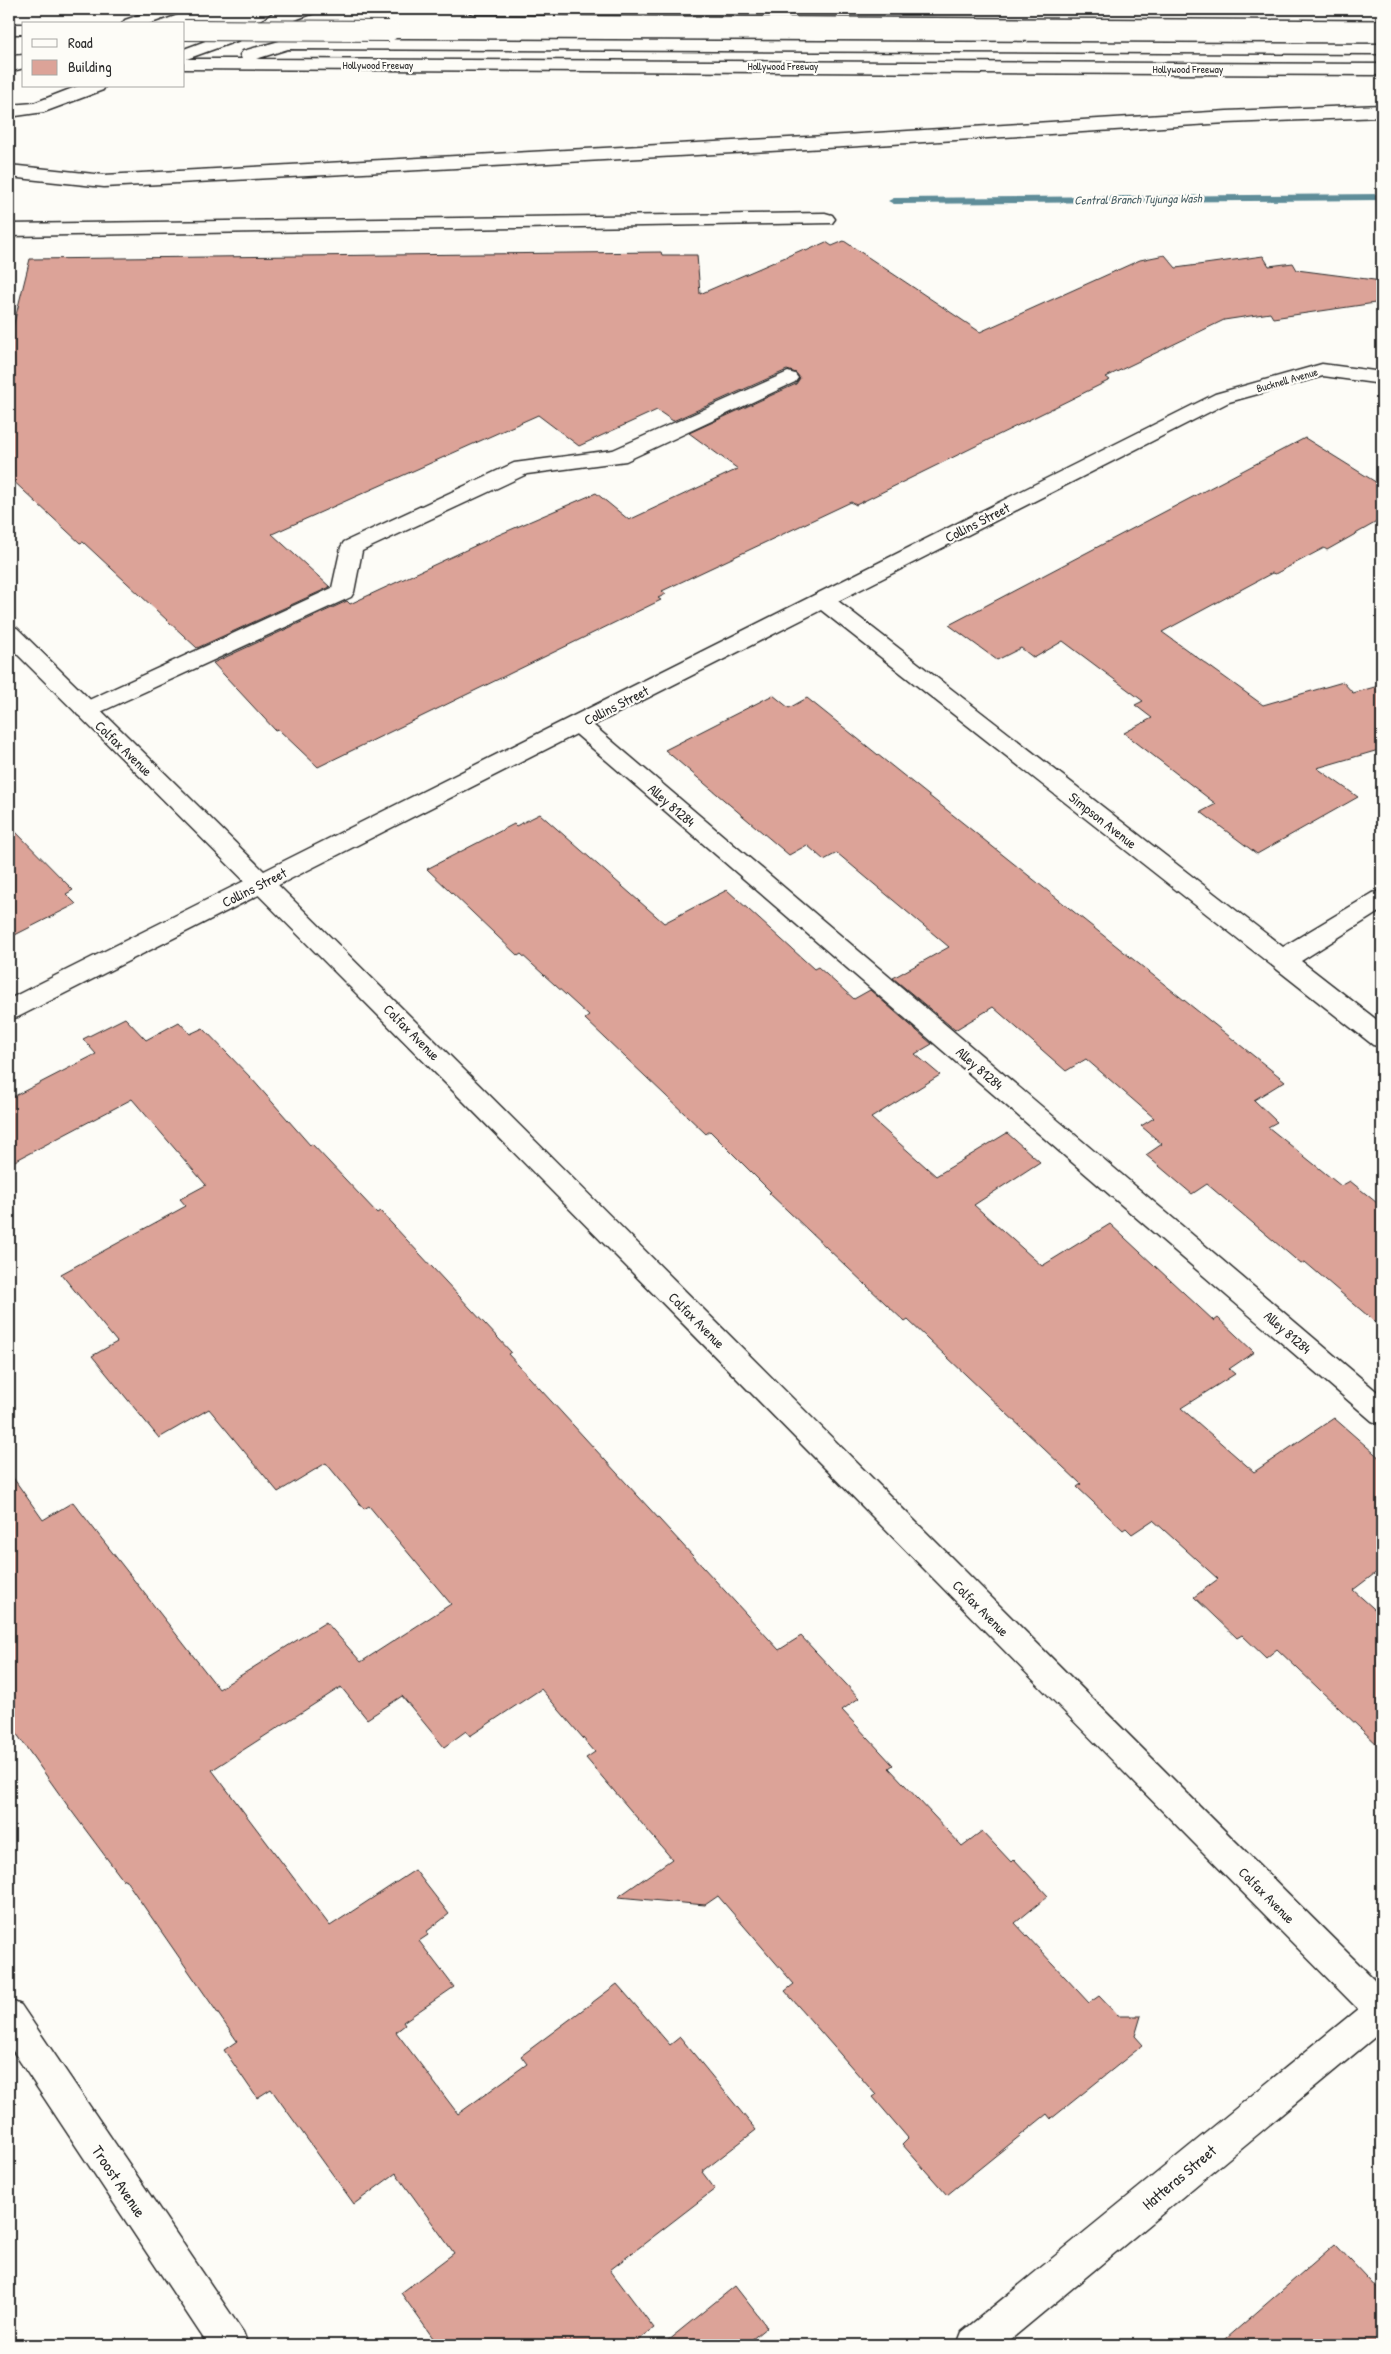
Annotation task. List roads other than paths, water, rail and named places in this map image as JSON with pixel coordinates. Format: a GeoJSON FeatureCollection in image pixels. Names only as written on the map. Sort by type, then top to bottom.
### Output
{"type":"FeatureCollection","features":[{"type":"Feature","properties":{"kind":"main road"},"geometry":{"type":"LineString","coordinates":[[137,22],[173,9]]}},
{"type":"Feature","properties":{"kind":"main road"},"geometry":{"type":"LineString","coordinates":[[263,26],[291,9]]}},
{"type":"Feature","properties":{"kind":"main road"},"geometry":{"type":"LineString","coordinates":[[185,54],[308,9]]}},
{"type":"Feature","properties":{"kind":"main road"},"geometry":{"type":"LineString","coordinates":[[476,9],[1382,14]]}},
{"type":"Feature","properties":{"kind":"main road"},"geometry":{"type":"LineString","coordinates":[[9,29],[22,29]]}},
{"type":"Feature","properties":{"kind":"main road"},"geometry":{"type":"LineString","coordinates":[[185,30],[1382,37]]}},
{"type":"Feature","properties":{"kind":"main road"},"geometry":{"type":"LineString","coordinates":[[214,64],[287,44],[1382,49]]}},
{"type":"Feature","properties":{"kind":"main road"},"geometry":{"type":"LineString","coordinates":[[9,61],[22,62]]}},
{"type":"Feature","properties":{"kind":"main road"},"geometry":{"type":"LineString","coordinates":[[9,67],[22,63]]}},
{"type":"Feature","properties":{"kind":"main road","name":"Hollywood Freeway"},"geometry":{"type":"LineString","coordinates":[[185,64],[1382,70]]}},
{"type":"Feature","properties":{"kind":"main road"},"geometry":{"type":"LineString","coordinates":[[9,111],[37,108],[91,88]]}},
{"type":"Feature","properties":{"kind":"main road"},"geometry":{"type":"LineString","coordinates":[[9,171],[104,181],[825,142],[1227,117],[1382,111]]}},
{"type":"Feature","properties":{"kind":"main road"},"geometry":{"type":"LineString","coordinates":[[9,230],[825,219]]}},
{"type":"Feature","properties":{"kind":"main road","name":"Bucknell Avenue"},"geometry":{"type":"LineString","coordinates":[[1222,398],[1322,370],[1382,378]]}},
{"type":"Feature","properties":{"kind":"main road"},"geometry":{"type":"LineString","coordinates":[[86,710],[343,592],[352,547],[522,468],[618,456],[788,378]]}},
{"type":"Feature","properties":{"kind":"main road","name":"Collins Street"},"geometry":{"type":"LineString","coordinates":[[9,1010],[1222,398]]}},
{"type":"Feature","properties":{"kind":"main road","name":"Simpson Avenue"},"geometry":{"type":"LineString","coordinates":[[824,600],[1382,1038]]}},
{"type":"Feature","properties":{"kind":"main road","name":"Colfax Avenue"},"geometry":{"type":"LineString","coordinates":[[9,633],[264,883],[979,1606],[1382,2010]]}},
{"type":"Feature","properties":{"kind":"main road","name":"Alley 81284"},"geometry":{"type":"LineString","coordinates":[[578,724],[1382,1413]]}},
{"type":"Feature","properties":{"kind":"main road"},"geometry":{"type":"LineString","coordinates":[[1282,960],[1382,899]]}},
{"type":"Feature","properties":{"kind":"main road","name":"Hatteras Street"},"geometry":{"type":"LineString","coordinates":[[976,2345],[1382,2010]]}},
{"type":"Feature","properties":{"kind":"main road","name":"Troost Avenue"},"geometry":{"type":"LineString","coordinates":[[9,2016],[230,2345]]}},
{"type":"Feature","properties":{"kind":"waterway","name":"Central Branch Tujunga Wash"},"geometry":{"type":"LineString","coordinates":[[894,201],[1382,197]]}}]}
